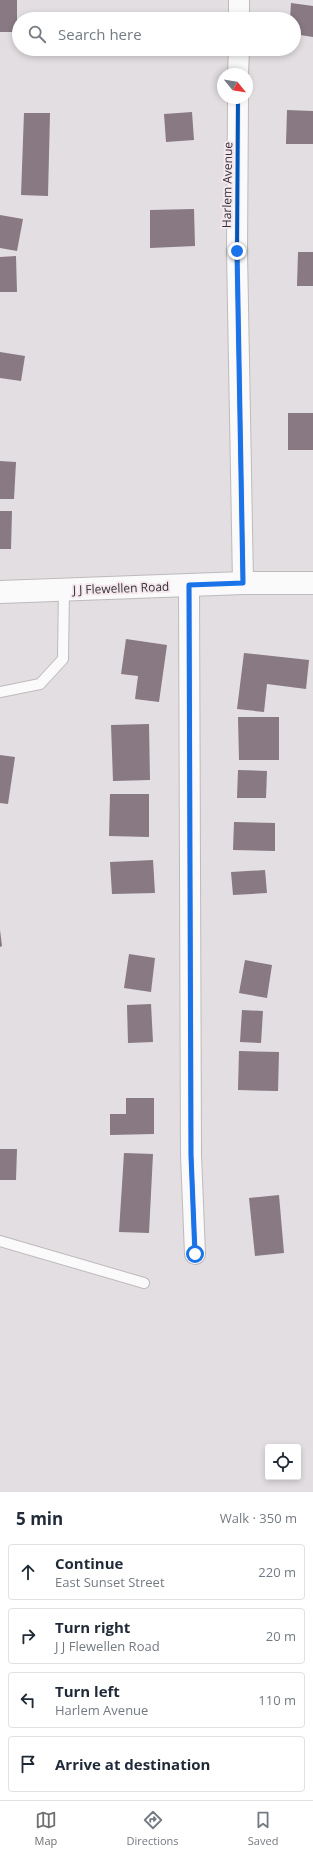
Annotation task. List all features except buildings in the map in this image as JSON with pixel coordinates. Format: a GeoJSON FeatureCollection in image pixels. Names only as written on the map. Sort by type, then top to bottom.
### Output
{"type":"FeatureCollection","features":[{"type":"Feature","properties":{"kind":"street"},"geometry":{"type":"LineString","coordinates":[[239,0],[239,12]]}},
{"type":"Feature","properties":{"kind":"street"},"geometry":{"type":"LineString","coordinates":[[238,68],[239,56]]}},
{"type":"Feature","properties":{"kind":"street","name":"Harlem Avenue"},"geometry":{"type":"LineString","coordinates":[[238,104],[237,251],[243,583]]}},
{"type":"Feature","properties":{"kind":"street","name":"J J Flewellen Road"},"geometry":{"type":"LineString","coordinates":[[0,592],[243,583],[313,584]]}},
{"type":"Feature","properties":{"kind":"street"},"geometry":{"type":"LineString","coordinates":[[189,585],[191,1155],[195,1254]]}},
{"type":"Feature","properties":{"kind":"lane"},"geometry":{"type":"LineString","coordinates":[[0,692],[40,684],[63,659],[64,590]]}},
{"type":"Feature","properties":{"kind":"lane"},"geometry":{"type":"LineString","coordinates":[[0,1241],[144,1283]]}},
{"type":"Feature","properties":{"kind":"cycle path"},"geometry":{"type":"LineString","coordinates":[[238,104],[237,251],[243,583]]}},
{"type":"Feature","properties":{"kind":"cycle path"},"geometry":{"type":"LineString","coordinates":[[189,585],[191,1155],[195,1254]]}},
{"type":"Feature","properties":{"kind":"route"},"geometry":{"type":"LineString","coordinates":[[195,1254],[191,1155],[189,585],[243,583],[237,251]]}}]}
